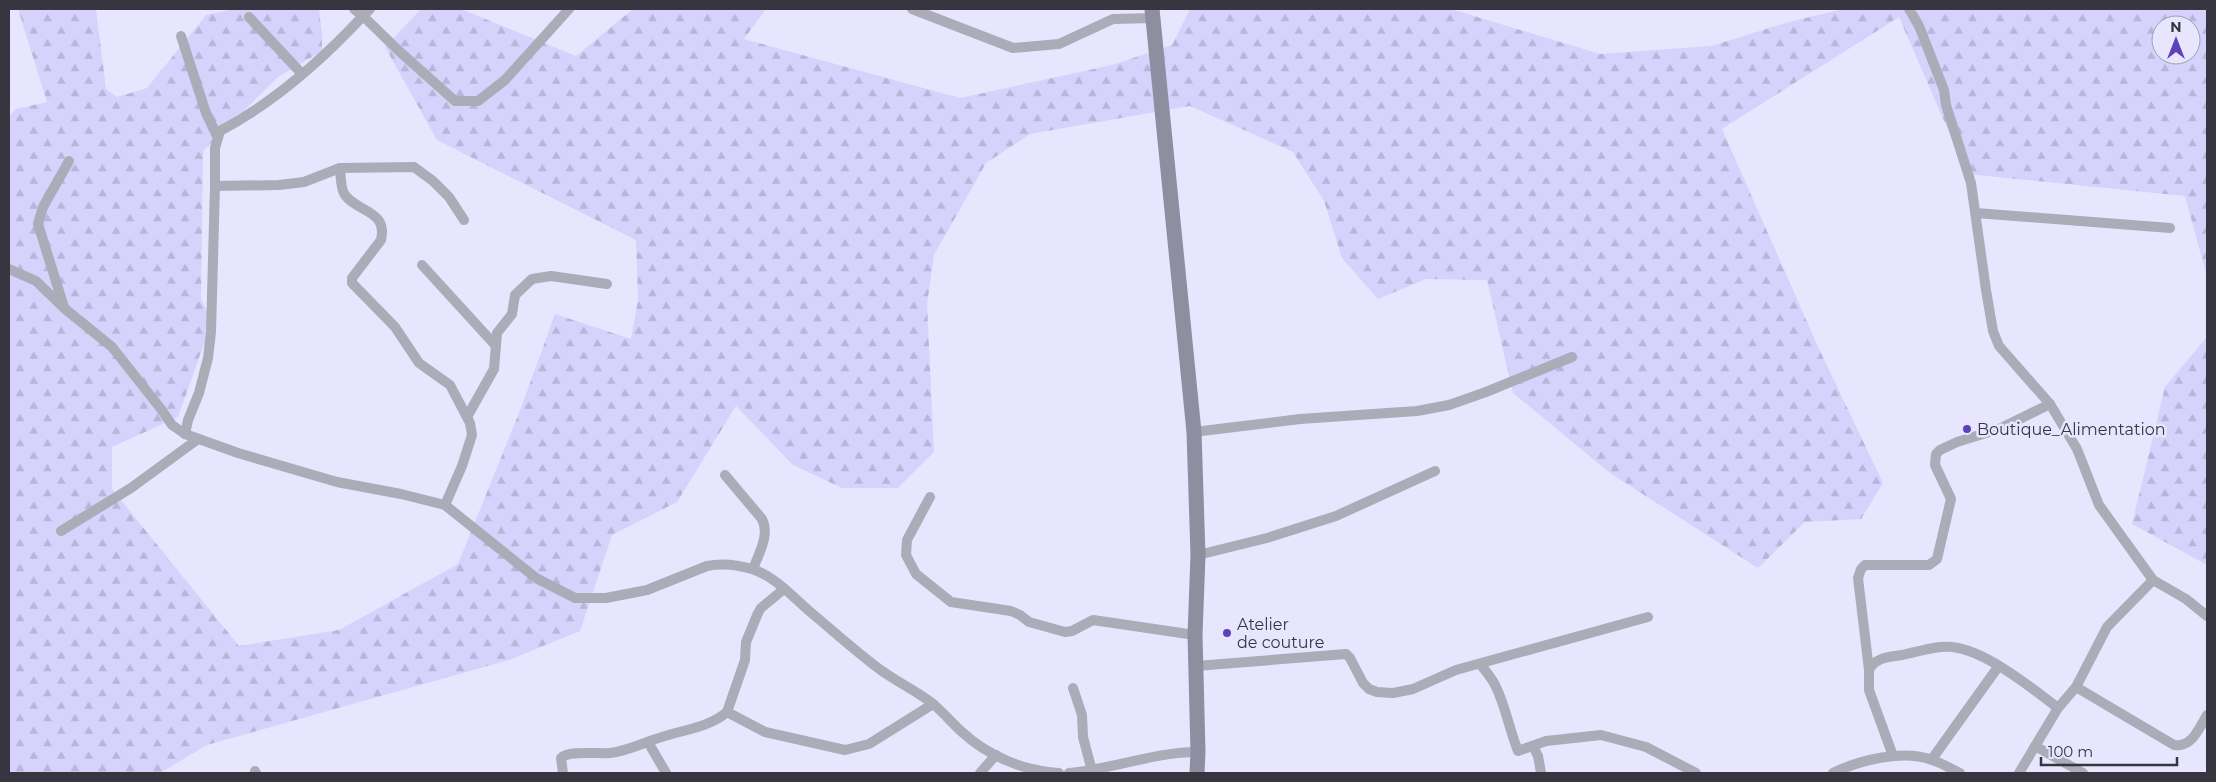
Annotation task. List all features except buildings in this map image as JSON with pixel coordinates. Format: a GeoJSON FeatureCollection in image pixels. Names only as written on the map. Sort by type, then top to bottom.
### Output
{"type":"FeatureCollection","features":[{"type":"Feature","properties":{"kind":"main road"},"geometry":{"type":"LineString","coordinates":[[1152,14],[1194,432],[1198,556],[1195,635],[1197,773]]}},
{"type":"Feature","properties":{"kind":"street"},"geometry":{"type":"LineString","coordinates":[[354,9],[367,12],[399,52],[456,101],[478,101],[505,80],[569,9]]}},
{"type":"Feature","properties":{"kind":"street"},"geometry":{"type":"LineString","coordinates":[[912,9],[1013,48],[1059,44],[1113,19],[1152,14]]}},
{"type":"Feature","properties":{"kind":"street"},"geometry":{"type":"LineString","coordinates":[[1908,9],[1919,26],[1944,90],[1946,105],[1971,183],[1995,339],[2050,404],[2077,449],[2099,505],[2153,580],[2186,599],[2207,616]]}},
{"type":"Feature","properties":{"kind":"street"},"geometry":{"type":"LineString","coordinates":[[185,434],[208,358],[211,332],[216,186],[215,148],[220,131],[252,114],[325,56],[367,12]]}},
{"type":"Feature","properties":{"kind":"street"},"geometry":{"type":"LineString","coordinates":[[249,17],[302,74]]}},
{"type":"Feature","properties":{"kind":"street"},"geometry":{"type":"LineString","coordinates":[[181,36],[206,114],[218,138]]}},
{"type":"Feature","properties":{"kind":"street"},"geometry":{"type":"LineString","coordinates":[[64,308],[38,224],[43,207],[69,161]]}},
{"type":"Feature","properties":{"kind":"street"},"geometry":{"type":"LineString","coordinates":[[216,186],[278,185],[304,182],[340,168],[414,167],[433,181],[448,197],[464,220]]}},
{"type":"Feature","properties":{"kind":"street"},"geometry":{"type":"LineString","coordinates":[[340,168],[344,194],[378,220],[383,232],[381,240],[352,278],[352,283],[395,327],[419,363],[450,385],[470,423],[472,435],[462,466],[445,505]]}},
{"type":"Feature","properties":{"kind":"street"},"geometry":{"type":"LineString","coordinates":[[1976,213],[2170,228]]}},
{"type":"Feature","properties":{"kind":"street"},"geometry":{"type":"LineString","coordinates":[[422,265],[496,346]]}},
{"type":"Feature","properties":{"kind":"street"},"geometry":{"type":"LineString","coordinates":[[9,269],[36,281],[64,308],[112,347],[172,425],[185,434],[337,482],[445,505],[536,578],[575,598],[606,598],[647,590],[707,566],[725,564],[753,569],[784,589],[879,669],[933,704],[969,738],[996,755],[1040,772],[1059,773]]}},
{"type":"Feature","properties":{"kind":"street"},"geometry":{"type":"LineString","coordinates":[[467,417],[494,369],[497,333],[512,314],[515,295],[532,278],[551,276],[607,284]]}},
{"type":"Feature","properties":{"kind":"street"},"geometry":{"type":"LineString","coordinates":[[1194,432],[1300,419],[1417,411],[1441,406],[1486,392],[1572,357]]}},
{"type":"Feature","properties":{"kind":"street"},"geometry":{"type":"LineString","coordinates":[[1893,756],[1869,690],[1869,670],[1858,578],[1860,572],[1865,565],[1929,565],[1937,559],[1951,499],[1935,465],[1936,454],[1957,442],[1999,429],[2050,404]]}},
{"type":"Feature","properties":{"kind":"street"},"geometry":{"type":"LineString","coordinates":[[61,531],[132,488],[198,439]]}},
{"type":"Feature","properties":{"kind":"street"},"geometry":{"type":"LineString","coordinates":[[1198,556],[1267,538],[1336,516],[1435,471]]}},
{"type":"Feature","properties":{"kind":"street"},"geometry":{"type":"LineString","coordinates":[[725,475],[762,519],[766,528],[753,569]]}},
{"type":"Feature","properties":{"kind":"street"},"geometry":{"type":"LineString","coordinates":[[930,497],[907,540],[906,556],[916,574],[951,602],[1011,611],[1030,622],[1065,632],[1072,631],[1093,620],[1195,635]]}},
{"type":"Feature","properties":{"kind":"street"},"geometry":{"type":"LineString","coordinates":[[2019,773],[2058,708],[2076,687],[2107,627],[2153,580]]}},
{"type":"Feature","properties":{"kind":"street"},"geometry":{"type":"LineString","coordinates":[[563,773],[561,758],[568,753],[593,754],[626,751],[712,722],[727,712],[745,660],[746,642],[758,613],[761,608],[784,589]]}},
{"type":"Feature","properties":{"kind":"street"},"geometry":{"type":"LineString","coordinates":[[1196,666],[1346,654],[1363,683],[1369,689],[1377,692],[1393,693],[1413,689],[1456,670],[1648,617]]}},
{"type":"Feature","properties":{"kind":"street"},"geometry":{"type":"LineString","coordinates":[[1869,670],[1872,664],[1882,659],[1945,647],[1966,649],[2015,676],[2058,708]]}},
{"type":"Feature","properties":{"kind":"street"},"geometry":{"type":"LineString","coordinates":[[1480,664],[1494,683],[1518,751],[1546,741],[1601,735],[1646,747],[1696,773]]}},
{"type":"Feature","properties":{"kind":"street"},"geometry":{"type":"LineString","coordinates":[[1932,759],[1998,667]]}},
{"type":"Feature","properties":{"kind":"street"},"geometry":{"type":"LineString","coordinates":[[2076,687],[2174,745],[2179,746],[2190,743],[2207,715]]}},
{"type":"Feature","properties":{"kind":"street"},"geometry":{"type":"LineString","coordinates":[[1073,688],[1082,715],[1082,737],[1092,771]]}},
{"type":"Feature","properties":{"kind":"street"},"geometry":{"type":"LineString","coordinates":[[727,712],[773,734],[845,750],[869,744],[933,704]]}},
{"type":"Feature","properties":{"kind":"street"},"geometry":{"type":"LineString","coordinates":[[648,742],[666,773]]}},
{"type":"Feature","properties":{"kind":"street"},"geometry":{"type":"LineString","coordinates":[[1533,746],[1538,756],[1541,773]]}},
{"type":"Feature","properties":{"kind":"street"},"geometry":{"type":"LineString","coordinates":[[2035,746],[2083,773]]}},
{"type":"Feature","properties":{"kind":"street"},"geometry":{"type":"LineString","coordinates":[[1069,773],[1092,771],[1165,753],[1198,752]]}},
{"type":"Feature","properties":{"kind":"street"},"geometry":{"type":"LineString","coordinates":[[980,773],[996,755]]}},
{"type":"Feature","properties":{"kind":"street"},"geometry":{"type":"LineString","coordinates":[[1833,773],[1852,765],[1893,756],[1918,756],[1932,759],[1960,773]]}},
{"type":"Feature","properties":{"kind":"green space"},"geometry":{"type":"Polygon","coordinates":[[[18,9],[96,9],[106,89],[117,97],[147,88],[206,15],[234,9],[319,9],[322,51],[278,77],[203,151],[201,299],[212,321],[178,417],[112,447],[112,489],[239,646],[339,630],[458,564],[521,408],[555,314],[631,339],[638,300],[636,240],[437,140],[385,47],[421,9],[461,9],[576,56],[633,9],[766,9],[744,39],[960,98],[1112,65],[1172,45],[1190,9],[1451,9],[1600,54],[1711,46],[1789,22],[1843,9],[2207,9],[2207,277],[2185,196],[1967,174],[1899,17],[1722,129],[1819,349],[1883,483],[1861,519],[1805,522],[1758,568],[1610,473],[1513,393],[1487,280],[1426,279],[1378,299],[1342,258],[1324,201],[1293,152],[1190,106],[1030,134],[986,163],[934,255],[927,304],[934,452],[898,488],[842,488],[793,465],[736,406],[677,502],[612,535],[580,631],[509,660],[207,745],[160,773],[9,773],[9,116],[16,109],[47,102],[18,9]]]}},
{"type":"Feature","properties":{"kind":"green space"},"geometry":{"type":"Polygon","coordinates":[[[2207,337],[2207,565],[2132,524],[2165,387],[2207,337]]]}},
{"type":"Feature","properties":{"kind":"place","name":"Boutique_Alimentation"},"geometry":{"type":"Point","coordinates":[1967,429]}},
{"type":"Feature","properties":{"kind":"place","name":"Atelier de couture"},"geometry":{"type":"Point","coordinates":[1227,633]}}]}
